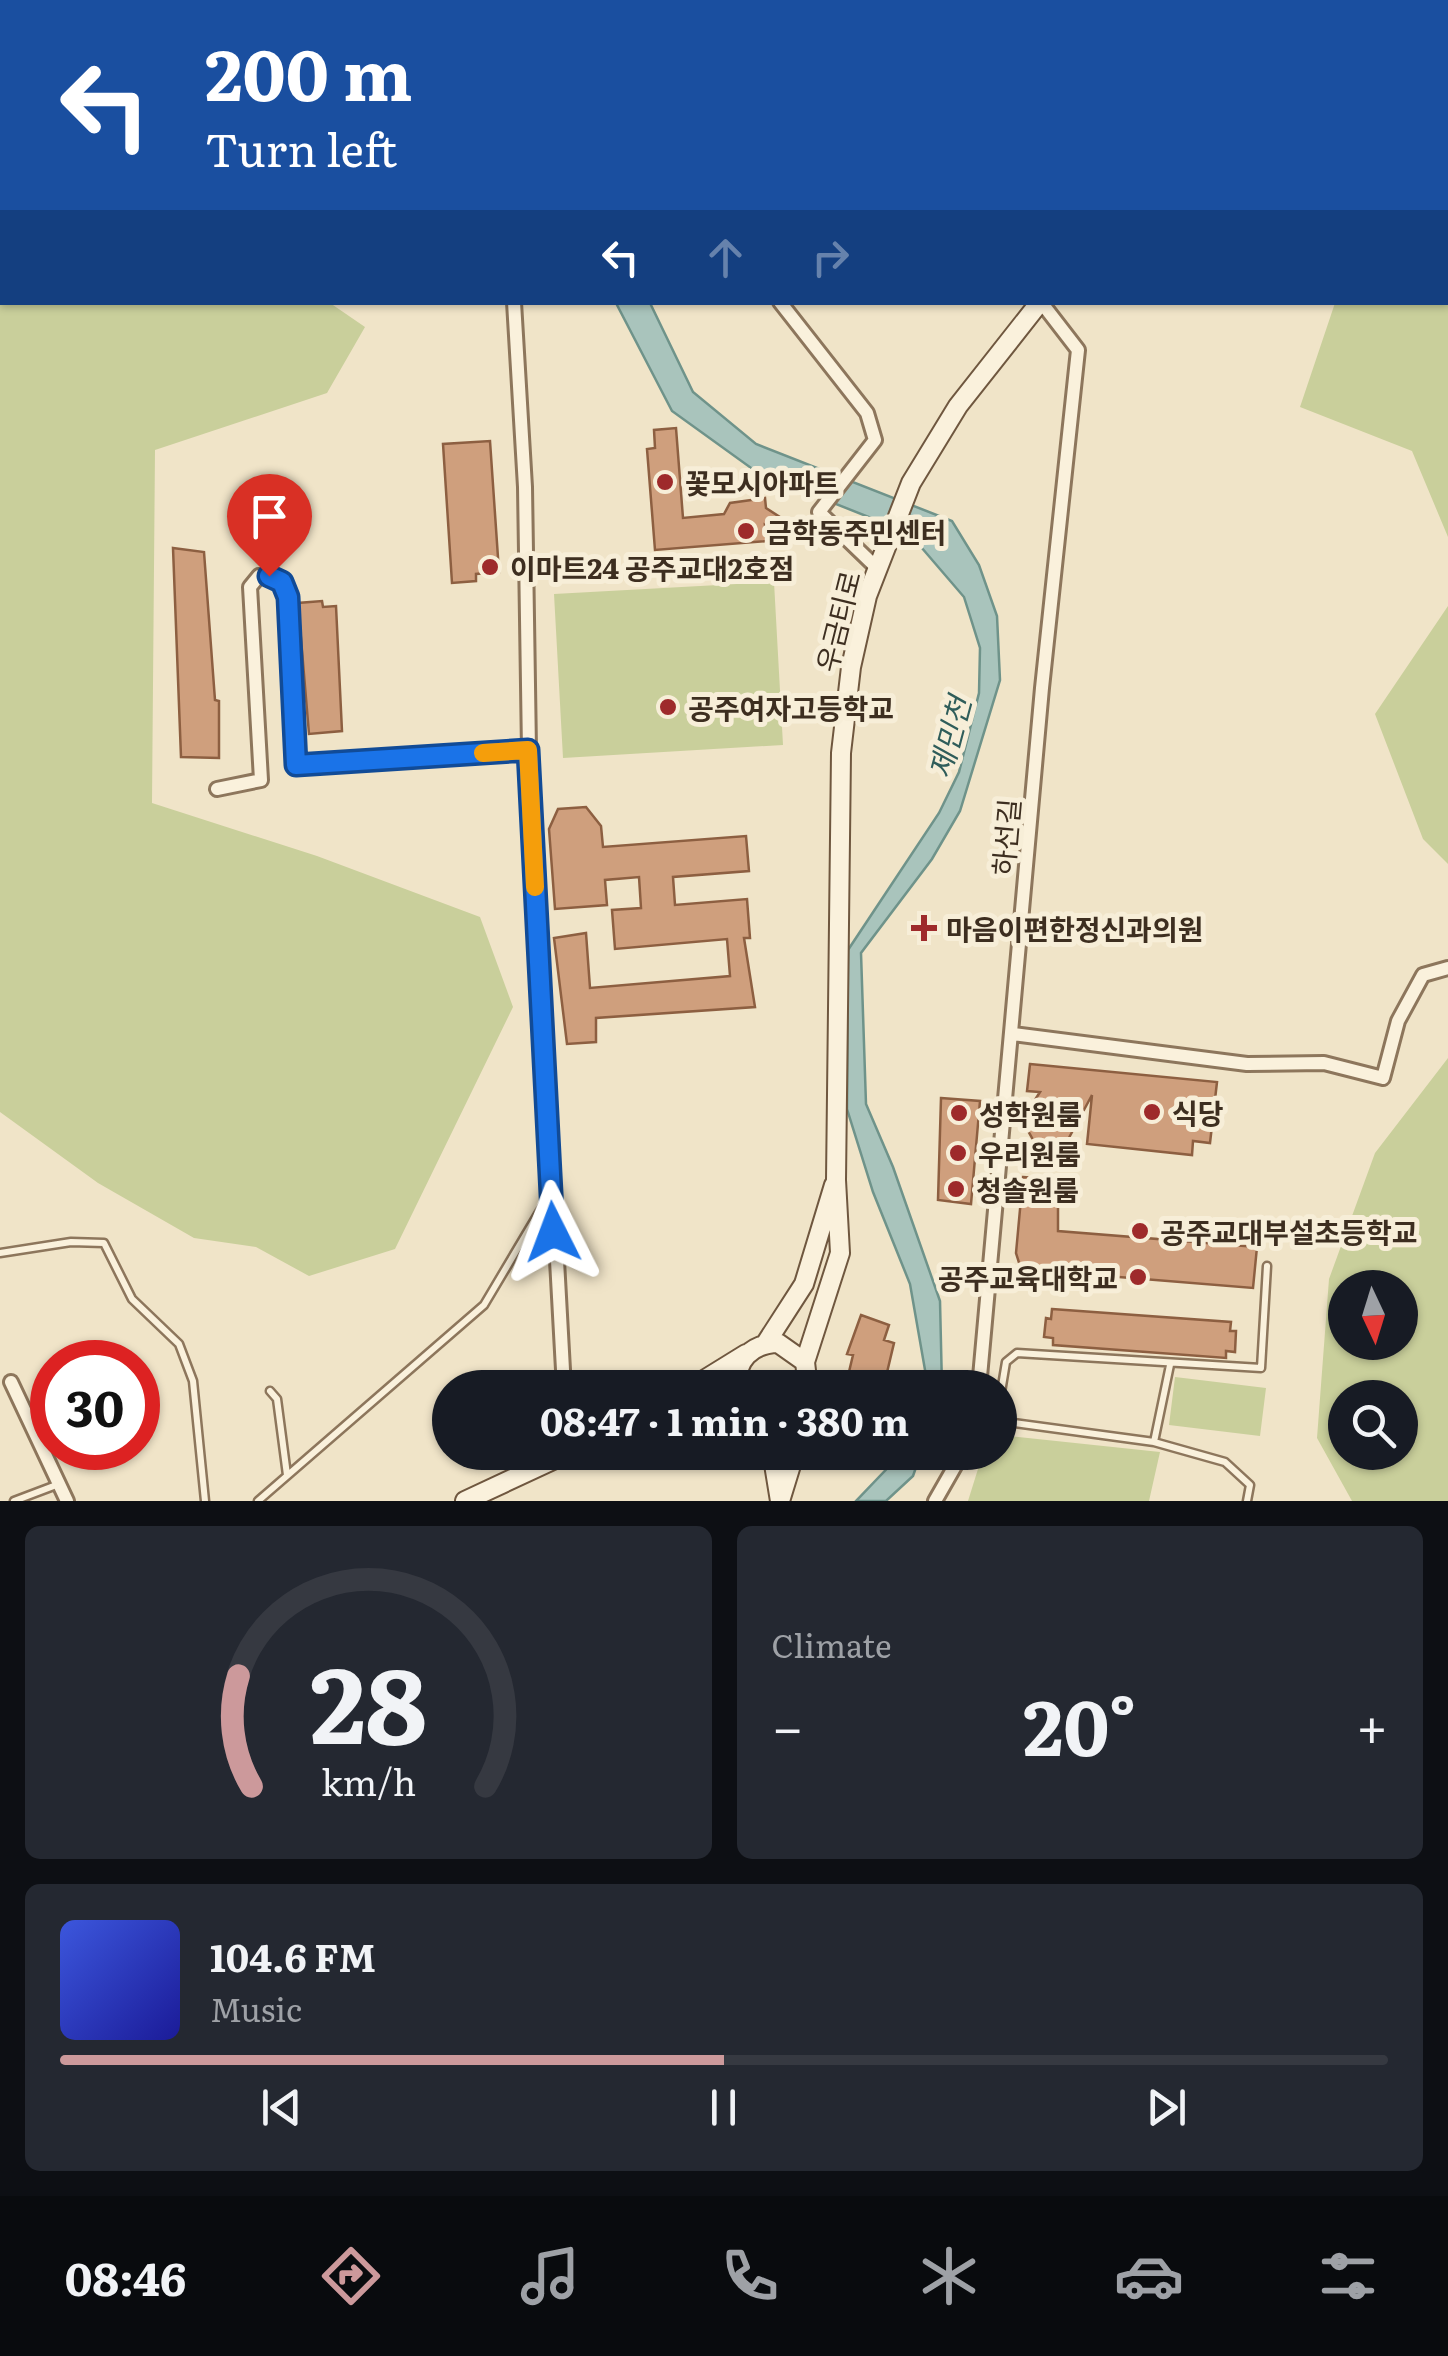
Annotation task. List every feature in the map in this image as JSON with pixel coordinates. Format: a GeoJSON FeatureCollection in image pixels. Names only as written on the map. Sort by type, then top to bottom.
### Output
{"type":"FeatureCollection","features":[{"type":"Feature","properties":{"kind":"main road","name":"우금티로"},"geometry":{"type":"LineString","coordinates":[[805,1362],[840,1253],[836,1180],[841,753],[851,667],[867,596],[911,483],[958,406],[1038,305]]}},
{"type":"Feature","properties":{"kind":"main road","name":"우금티로"},"geometry":{"type":"LineString","coordinates":[[766,1344],[804,1284],[836,1180]]}},
{"type":"Feature","properties":{"kind":"main road"},"geometry":{"type":"LineString","coordinates":[[720,1370],[766,1344],[789,1347],[805,1362],[806,1370]]}},
{"type":"Feature","properties":{"kind":"main road"},"geometry":{"type":"LineString","coordinates":[[738,1370],[746,1354]]}},
{"type":"Feature","properties":{"kind":"main road"},"geometry":{"type":"LineString","coordinates":[[477,1498],[534,1470]]}},
{"type":"Feature","properties":{"kind":"main road"},"geometry":{"type":"LineString","coordinates":[[775,1470],[780,1501]]}},
{"type":"Feature","properties":{"kind":"main road"},"geometry":{"type":"LineString","coordinates":[[780,1501],[789,1470]]}},
{"type":"Feature","properties":{"kind":"street"},"geometry":{"type":"LineString","coordinates":[[514,305],[525,488],[528,750],[563,1370]]}},
{"type":"Feature","properties":{"kind":"street"},"geometry":{"type":"LineString","coordinates":[[782,305],[866,413],[876,440],[819,512],[878,569]]}},
{"type":"Feature","properties":{"kind":"street","name":"하선길"},"geometry":{"type":"LineString","coordinates":[[982,1370],[1042,688],[1078,350],[1042,305]]}},
{"type":"Feature","properties":{"kind":"street"},"geometry":{"type":"LineString","coordinates":[[217,789],[260,780],[250,587],[259,576],[282,582],[288,597],[296,765],[528,750]]}},
{"type":"Feature","properties":{"kind":"street"},"geometry":{"type":"LineString","coordinates":[[1013,1034],[1248,1064],[1324,1063],[1383,1078],[1398,1021],[1423,975],[1448,968]]}},
{"type":"Feature","properties":{"kind":"street"},"geometry":{"type":"LineString","coordinates":[[11,1382],[67,1501]]}},
{"type":"Feature","properties":{"kind":"street"},"geometry":{"type":"LineString","coordinates":[[934,1501],[952,1470]]}},
{"type":"Feature","properties":{"kind":"lane"},"geometry":{"type":"LineString","coordinates":[[258,1501],[484,1305],[551,1192]]}},
{"type":"Feature","properties":{"kind":"lane"},"geometry":{"type":"LineString","coordinates":[[0,1253],[71,1242],[104,1243],[132,1299],[179,1344],[193,1380],[205,1501]]}},
{"type":"Feature","properties":{"kind":"lane"},"geometry":{"type":"LineString","coordinates":[[1005,1370],[1006,1362],[1017,1353],[1261,1368],[1267,1266]]}},
{"type":"Feature","properties":{"kind":"lane"},"geometry":{"type":"LineString","coordinates":[[1154,1442],[1170,1365]]}},
{"type":"Feature","properties":{"kind":"lane"},"geometry":{"type":"LineString","coordinates":[[270,1391],[277,1399],[287,1476]]}},
{"type":"Feature","properties":{"kind":"lane"},"geometry":{"type":"LineString","coordinates":[[1017,1423],[1154,1442],[1236,1468],[1250,1485],[1247,1501]]}},
{"type":"Feature","properties":{"kind":"lane"},"geometry":{"type":"LineString","coordinates":[[14,1501],[60,1484]]}},
{"type":"Feature","properties":{"kind":"green space"},"geometry":{"type":"Polygon","coordinates":[[[0,305],[333,305],[365,327],[327,393],[155,450],[152,803],[317,856],[480,917],[513,1007],[395,1249],[309,1276],[256,1247],[194,1238],[98,1183],[0,1112],[0,305]]]}},
{"type":"Feature","properties":{"kind":"green space"},"geometry":{"type":"Polygon","coordinates":[[[1334,305],[1448,305],[1448,537],[1412,451],[1300,407],[1334,305]]]}},
{"type":"Feature","properties":{"kind":"green space"},"geometry":{"type":"Polygon","coordinates":[[[774,582],[783,745],[563,758],[554,594],[774,582]]]}},
{"type":"Feature","properties":{"kind":"green space"},"geometry":{"type":"Polygon","coordinates":[[[1448,606],[1448,864],[1423,839],[1375,714],[1448,606]]]}},
{"type":"Feature","properties":{"kind":"green space"},"geometry":{"type":"Polygon","coordinates":[[[1448,1058],[1448,1501],[1352,1501],[1335,1470],[1418,1470],[1418,1380],[1328,1380],[1328,1458],[1317,1438],[1328,1292],[1328,1360],[1418,1360],[1418,1270],[1332,1270],[1375,1153],[1448,1058]]]}},
{"type":"Feature","properties":{"kind":"green space"},"geometry":{"type":"Polygon","coordinates":[[[1175,1377],[1266,1388],[1260,1436],[1169,1425],[1175,1377]]]}},
{"type":"Feature","properties":{"kind":"green space"},"geometry":{"type":"Polygon","coordinates":[[[1017,1437],[1160,1452],[1149,1501],[968,1501],[978,1470],[1017,1470],[1017,1437]]]}},
{"type":"Feature","properties":{"kind":"water","name":"제민천"},"geometry":{"type":"Polygon","coordinates":[[[617,305],[651,305],[693,392],[756,444],[952,521],[979,565],[997,616],[1000,680],[960,811],[932,859],[861,953],[866,1104],[893,1167],[940,1301],[942,1370],[925,1370],[910,1284],[873,1192],[847,1109],[848,950],[939,813],[959,772],[979,693],[980,648],[964,597],[909,533],[758,473],[672,411],[617,305]]]}},
{"type":"Feature","properties":{"kind":"water"},"geometry":{"type":"Polygon","coordinates":[[[886,1470],[915,1470],[886,1501],[856,1501],[886,1470]]]}},
{"type":"Feature","properties":{"kind":"building","name":"꽃모시아파트"},"geometry":{"type":"Polygon","coordinates":[[[676,428],[683,518],[724,514],[730,503],[765,498],[766,508],[789,523],[781,536],[765,525],[767,541],[655,550],[647,449],[655,448],[654,430],[676,428]]]}},
{"type":"Feature","properties":{"kind":"building"},"geometry":{"type":"Polygon","coordinates":[[[490,441],[499,572],[476,574],[476,581],[452,583],[443,444],[490,441]]]}},
{"type":"Feature","properties":{"kind":"building"},"geometry":{"type":"Polygon","coordinates":[[[173,548],[204,552],[215,700],[219,701],[219,758],[181,757],[173,548]]]}},
{"type":"Feature","properties":{"kind":"building"},"geometry":{"type":"Polygon","coordinates":[[[322,601],[323,607],[336,606],[342,731],[309,734],[298,603],[322,601]]]}},
{"type":"Feature","properties":{"kind":"building"},"geometry":{"type":"Polygon","coordinates":[[[586,807],[601,826],[603,847],[746,836],[749,871],[673,877],[675,905],[747,899],[750,938],[744,938],[755,1007],[596,1018],[596,1042],[567,1044],[554,938],[586,933],[590,988],[730,976],[727,939],[615,949],[612,910],[641,908],[639,877],[605,880],[607,905],[555,909],[549,829],[558,809],[586,807]]]}},
{"type":"Feature","properties":{"kind":"building","name":"식당"},"geometry":{"type":"Polygon","coordinates":[[[1030,1064],[1217,1082],[1210,1143],[1193,1141],[1192,1155],[1087,1144],[1092,1095],[1064,1147],[1055,1155],[1041,1154],[1022,1120],[1040,1092],[1027,1091],[1030,1064]]]}},
{"type":"Feature","properties":{"kind":"building"},"geometry":{"type":"Polygon","coordinates":[[[941,1098],[980,1101],[971,1204],[938,1200],[941,1098]]]}},
{"type":"Feature","properties":{"kind":"building"},"geometry":{"type":"Polygon","coordinates":[[[1023,1177],[1058,1180],[1058,1231],[1257,1247],[1253,1288],[1021,1269],[1016,1253],[1023,1177]]]}},
{"type":"Feature","properties":{"kind":"building"},"geometry":{"type":"Polygon","coordinates":[[[1052,1309],[1231,1322],[1230,1331],[1236,1331],[1235,1352],[1226,1351],[1226,1358],[1053,1345],[1053,1338],[1044,1337],[1046,1318],[1051,1319],[1052,1309]]]}},
{"type":"Feature","properties":{"kind":"building"},"geometry":{"type":"Polygon","coordinates":[[[861,1315],[889,1325],[884,1340],[894,1343],[888,1370],[849,1370],[853,1355],[847,1354],[861,1315]]]}},
{"type":"Feature","properties":{"kind":"slow traffic"},"geometry":{"type":"LineString","coordinates":[[483,753],[528,750],[535,887]]}},
{"type":"Feature","properties":{"kind":"place","name":"꽃모시아파트"},"geometry":{"type":"Point","coordinates":[665,482]}},
{"type":"Feature","properties":{"kind":"place","name":"금학동주민센터"},"geometry":{"type":"Point","coordinates":[746,531]}},
{"type":"Feature","properties":{"kind":"place","name":"이마트24 공주교대2호점"},"geometry":{"type":"Point","coordinates":[490,567]}},
{"type":"Feature","properties":{"kind":"place","name":"공주여자고등학교"},"geometry":{"type":"Point","coordinates":[668,707]}},
{"type":"Feature","properties":{"kind":"place","name":"마음이편한정신과의원"},"geometry":{"type":"Point","coordinates":[924,928]}},
{"type":"Feature","properties":{"kind":"place","name":"식당"},"geometry":{"type":"Point","coordinates":[1152,1112]}},
{"type":"Feature","properties":{"kind":"place","name":"성학원룸"},"geometry":{"type":"Point","coordinates":[959,1113]}},
{"type":"Feature","properties":{"kind":"place","name":"우리원룸"},"geometry":{"type":"Point","coordinates":[958,1153]}},
{"type":"Feature","properties":{"kind":"place","name":"청솔원룸"},"geometry":{"type":"Point","coordinates":[956,1189]}},
{"type":"Feature","properties":{"kind":"place","name":"공주교대부설초등학교"},"geometry":{"type":"Point","coordinates":[1140,1231]}},
{"type":"Feature","properties":{"kind":"place","name":"공주교육대학교"},"geometry":{"type":"Point","coordinates":[1138,1277]}},
{"type":"Feature","properties":{"kind":"route"},"geometry":{"type":"LineString","coordinates":[[269,576],[282,582],[288,597],[296,765],[528,750],[553,1232]]}}]}
